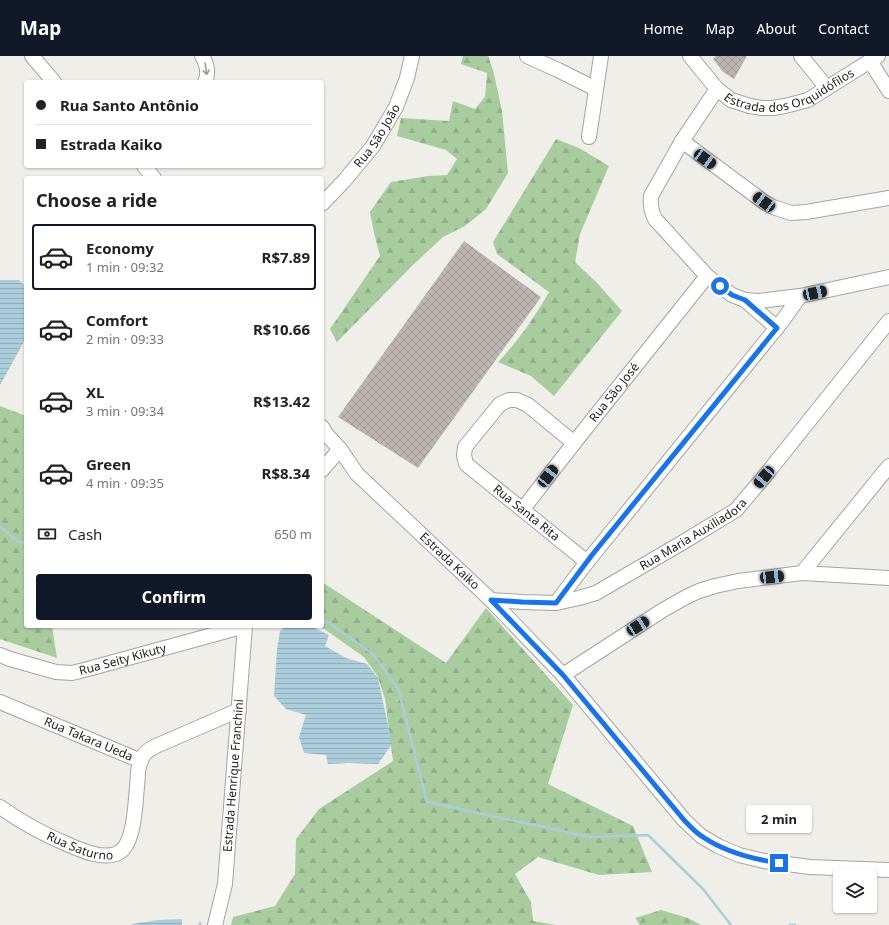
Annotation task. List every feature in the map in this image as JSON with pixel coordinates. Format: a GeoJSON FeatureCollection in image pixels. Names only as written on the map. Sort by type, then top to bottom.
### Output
{"type":"FeatureCollection","features":[{"type":"Feature","properties":{"kind":"street"},"geometry":{"type":"LineString","coordinates":[[32,56],[52,80]]}},
{"type":"Feature","properties":{"kind":"street"},"geometry":{"type":"LineString","coordinates":[[202,56],[207,69],[206,80]]}},
{"type":"Feature","properties":{"kind":"street","name":"Rua São João"},"geometry":{"type":"LineString","coordinates":[[324,202],[344,182],[373,146],[396,107],[407,78],[412,56]]}},
{"type":"Feature","properties":{"kind":"street"},"geometry":{"type":"LineString","coordinates":[[527,56],[545,63],[596,89]]}},
{"type":"Feature","properties":{"kind":"street"},"geometry":{"type":"LineString","coordinates":[[589,137],[601,56]]}},
{"type":"Feature","properties":{"kind":"street","name":"Estrada dos Orquidófilos"},"geometry":{"type":"LineString","coordinates":[[690,56],[717,89],[731,100],[745,105],[762,108],[785,106],[808,100],[874,58]]}},
{"type":"Feature","properties":{"kind":"street"},"geometry":{"type":"LineString","coordinates":[[801,56],[826,88]]}},
{"type":"Feature","properties":{"kind":"street"},"geometry":{"type":"LineString","coordinates":[[874,58],[889,91]]}},
{"type":"Feature","properties":{"kind":"street"},"geometry":{"type":"LineString","coordinates":[[717,89],[682,141],[651,196],[650,204],[651,211],[655,218],[707,276],[732,295],[745,300],[759,301],[800,296],[889,277]]}},
{"type":"Feature","properties":{"kind":"street"},"geometry":{"type":"LineString","coordinates":[[682,141],[764,202],[783,211],[791,213],[806,212],[889,198]]}},
{"type":"Feature","properties":{"kind":"street"},"geometry":{"type":"LineString","coordinates":[[146,168],[152,176]]}},
{"type":"Feature","properties":{"kind":"street","name":"Rua São José"},"geometry":{"type":"LineString","coordinates":[[523,509],[707,276]]}},
{"type":"Feature","properties":{"kind":"street"},"geometry":{"type":"LineString","coordinates":[[556,603],[587,562],[777,328],[800,296]]}},
{"type":"Feature","properties":{"kind":"street"},"geometry":{"type":"LineString","coordinates":[[745,300],[777,328]]}},
{"type":"Feature","properties":{"kind":"street","name":"Rua Maria Auxiliadora"},"geometry":{"type":"LineString","coordinates":[[491,600],[556,603],[596,593],[736,510],[889,321]]}},
{"type":"Feature","properties":{"kind":"street","name":"Rua Santa Rita"},"geometry":{"type":"LineString","coordinates":[[574,443],[528,405],[517,400],[509,400],[500,404],[465,447],[464,455],[466,464],[587,562]]}},
{"type":"Feature","properties":{"kind":"street","name":"Estrada Kaiko"},"geometry":{"type":"LineString","coordinates":[[324,430],[340,448],[357,474],[491,600],[563,675],[684,820],[701,836],[718,846],[739,855],[764,861],[810,867],[889,870]]}},
{"type":"Feature","properties":{"kind":"street"},"geometry":{"type":"LineString","coordinates":[[324,468],[340,448]]}},
{"type":"Feature","properties":{"kind":"street"},"geometry":{"type":"LineString","coordinates":[[802,573],[889,466]]}},
{"type":"Feature","properties":{"kind":"street"},"geometry":{"type":"LineString","coordinates":[[563,675],[662,610],[699,591],[715,586],[738,581],[802,573],[889,578]]}},
{"type":"Feature","properties":{"kind":"street","name":"Rua Seity Kikuty"},"geometry":{"type":"LineString","coordinates":[[0,656],[56,672],[72,673],[238,628]]}},
{"type":"Feature","properties":{"kind":"street","name":"Estrada Henrique Franchini"},"geometry":{"type":"LineString","coordinates":[[216,925],[225,884],[227,865],[245,628]]}},
{"type":"Feature","properties":{"kind":"street","name":"Rua Takara Ueda"},"geometry":{"type":"LineString","coordinates":[[0,702],[141,761],[147,752],[156,746],[239,710]]}},
{"type":"Feature","properties":{"kind":"street","name":"Rua Saturno"},"geometry":{"type":"LineString","coordinates":[[0,807],[22,822],[83,851],[106,855],[117,854],[124,849],[130,839],[138,773],[141,761]]}},
{"type":"Feature","properties":{"kind":"green space"},"geometry":{"type":"Polygon","coordinates":[[[463,56],[488,56],[493,70],[502,111],[508,173],[486,209],[465,226],[443,237],[413,265],[337,342],[330,329],[380,256],[370,212],[391,182],[428,176],[447,175],[457,159],[446,150],[397,136],[401,118],[449,121],[453,101],[475,109],[485,97],[487,73],[461,64],[463,56]]]}},
{"type":"Feature","properties":{"kind":"green space"},"geometry":{"type":"Polygon","coordinates":[[[556,139],[579,148],[609,166],[580,234],[575,262],[597,283],[622,311],[554,396],[531,376],[498,362],[526,328],[549,292],[497,254],[493,242],[556,139]]]}},
{"type":"Feature","properties":{"kind":"green space"},"geometry":{"type":"Polygon","coordinates":[[[0,406],[24,415],[24,628],[52,628],[57,658],[0,639],[0,406]]]}},
{"type":"Feature","properties":{"kind":"green space"},"geometry":{"type":"Polygon","coordinates":[[[324,583],[446,663],[486,608],[573,705],[548,784],[633,826],[652,872],[599,875],[538,857],[515,874],[531,902],[533,921],[556,925],[231,925],[233,917],[275,906],[295,874],[296,839],[319,809],[393,761],[385,699],[378,677],[364,657],[323,628],[324,583]]]}},
{"type":"Feature","properties":{"kind":"green space"},"geometry":{"type":"Polygon","coordinates":[[[661,910],[688,918],[701,925],[640,925],[635,918],[661,910]]]}},
{"type":"Feature","properties":{"kind":"water"},"geometry":{"type":"Polygon","coordinates":[[[0,280],[19,280],[24,285],[24,342],[0,385],[0,280]]]}},
{"type":"Feature","properties":{"kind":"water"},"geometry":{"type":"Polygon","coordinates":[[[283,628],[314,628],[329,635],[325,646],[346,658],[367,664],[378,678],[392,744],[378,764],[328,764],[326,755],[304,753],[299,737],[306,715],[286,709],[274,696],[277,649],[280,631],[283,628]]]}},
{"type":"Feature","properties":{"kind":"water"},"geometry":{"type":"Polygon","coordinates":[[[182,919],[182,925],[131,925],[158,920],[182,919]]]}},
{"type":"Feature","properties":{"kind":"building"},"geometry":{"type":"Polygon","coordinates":[[[716,56],[747,56],[734,79],[723,72],[713,59],[716,56]]]}},
{"type":"Feature","properties":{"kind":"building"},"geometry":{"type":"Polygon","coordinates":[[[464,241],[541,297],[418,468],[338,417],[464,241]]]}},
{"type":"Feature","properties":{"kind":"waterway"},"geometry":{"type":"LineString","coordinates":[[0,526],[17,541],[24,543]]}},
{"type":"Feature","properties":{"kind":"waterway"},"geometry":{"type":"LineString","coordinates":[[324,619],[373,654],[398,688],[427,802],[590,837],[648,835],[703,889],[731,925]]}},
{"type":"Feature","properties":{"kind":"waterway"},"geometry":{"type":"LineString","coordinates":[[790,925],[795,925]]}},
{"type":"Feature","properties":{"kind":"route"},"geometry":{"type":"LineString","coordinates":[[720,286],[732,295],[745,300],[777,328],[592,555],[556,603],[491,600],[563,675],[684,820],[701,836],[718,846],[739,855],[779,863]]}}]}
